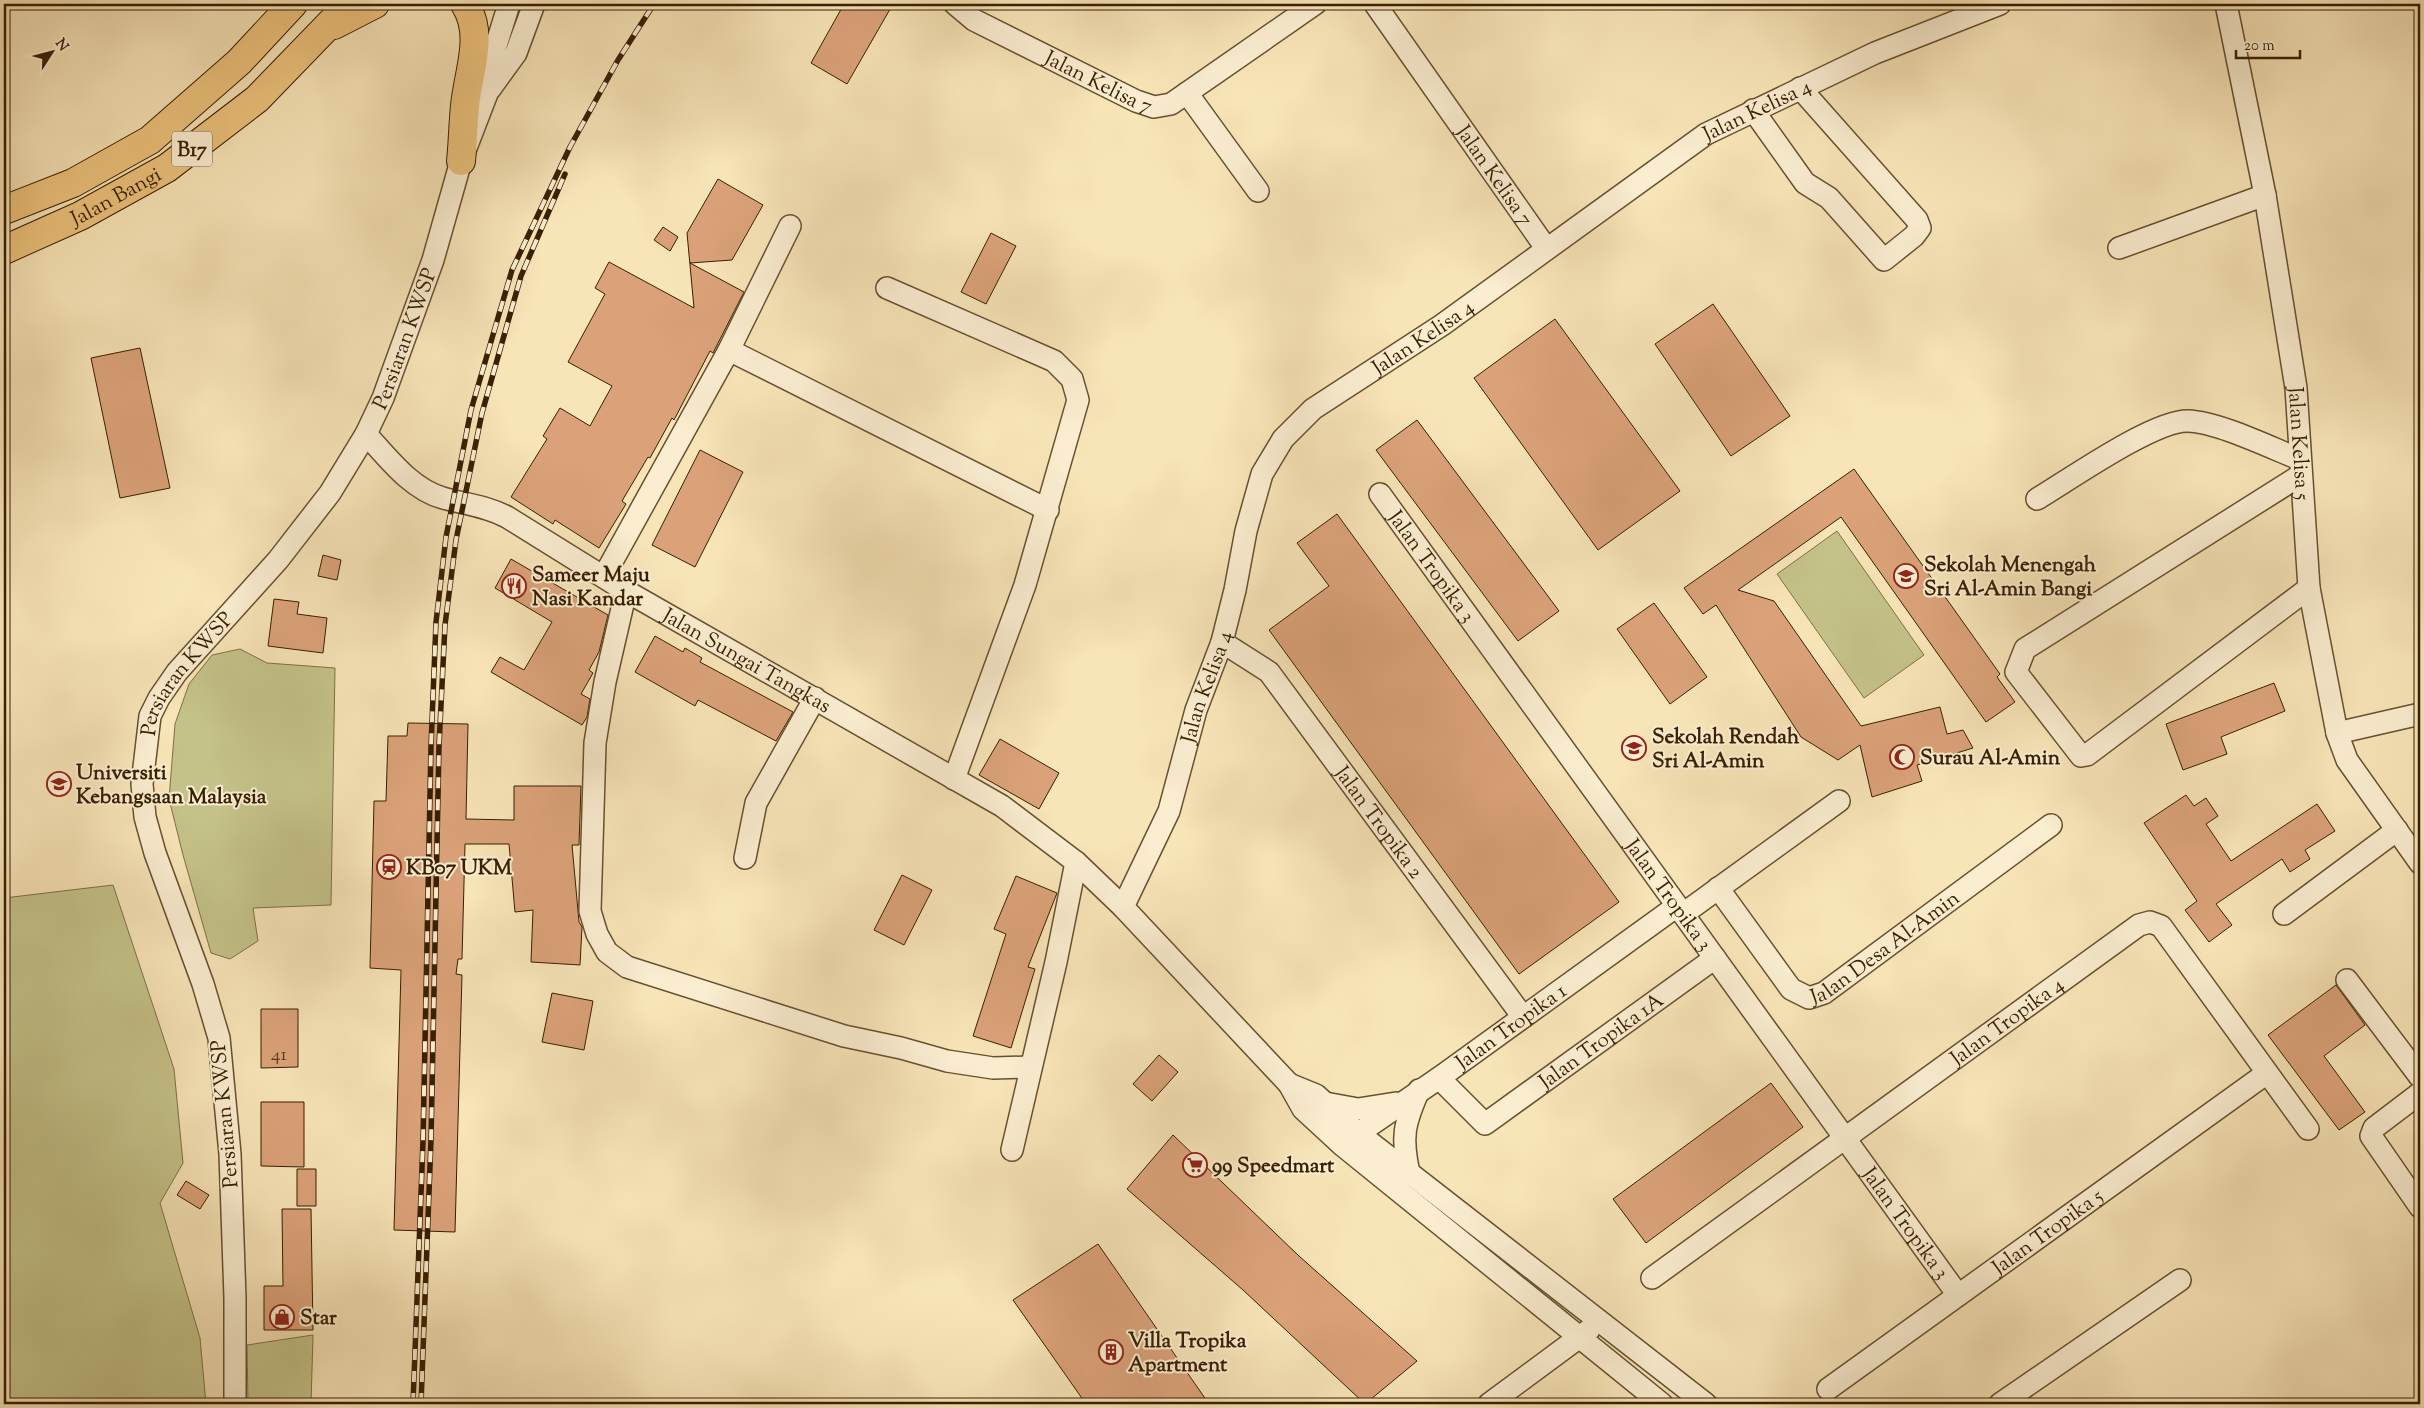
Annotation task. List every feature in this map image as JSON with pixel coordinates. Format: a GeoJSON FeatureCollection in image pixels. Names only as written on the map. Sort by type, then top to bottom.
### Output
{"type":"FeatureCollection","features":[{"type":"Feature","properties":{"kind":"main road","name":"Jalan Bangi"},"geometry":{"type":"LineString","coordinates":[[4,210],[73,183],[150,140],[239,62],[293,4]]}},
{"type":"Feature","properties":{"kind":"main road","name":"Jalan Bangi"},"geometry":{"type":"LineString","coordinates":[[4,250],[80,216],[167,168],[257,99],[349,4]]}},
{"type":"Feature","properties":{"kind":"main road"},"geometry":{"type":"LineString","coordinates":[[324,29],[375,4]]}},
{"type":"Feature","properties":{"kind":"main road"},"geometry":{"type":"LineString","coordinates":[[462,161],[465,106],[475,33],[473,20],[465,4]]}},
{"type":"Feature","properties":{"kind":"street","name":"Persiaran KWSP"},"geometry":{"type":"LineString","coordinates":[[235,1404],[235,1298],[230,1154],[219,1038],[203,984],[155,853],[144,809],[142,784],[150,716],[159,698],[178,672],[278,560],[330,493],[366,434],[383,398],[433,260],[462,161],[488,91],[494,52],[509,4]]}},
{"type":"Feature","properties":{"kind":"street","name":"Persiaran KWSP"},"geometry":{"type":"LineString","coordinates":[[488,91],[516,53],[534,4]]}},
{"type":"Feature","properties":{"kind":"street","name":"Jalan Kelisa 7"},"geometry":{"type":"LineString","coordinates":[[955,4],[974,20],[1136,101],[1154,107],[1171,104],[1315,4]]}},
{"type":"Feature","properties":{"kind":"street","name":"Jalan Kelisa 7"},"geometry":{"type":"LineString","coordinates":[[1375,4],[1546,248]]}},
{"type":"Feature","properties":{"kind":"street","name":"Jalan Kelisa 4"},"geometry":{"type":"LineString","coordinates":[[1123,907],[1169,811],[1196,710],[1222,642],[1236,590],[1246,530],[1262,474],[1283,439],[1313,409],[1442,325],[1706,134],[1875,53],[2000,4]]}},
{"type":"Feature","properties":{"kind":"street","name":"Jalan Kelisa 5"},"geometry":{"type":"LineString","coordinates":[[2226,4],[2265,195],[2296,388],[2309,588],[2337,733],[2347,760],[2420,863]]}},
{"type":"Feature","properties":{"kind":"street"},"geometry":{"type":"LineString","coordinates":[[1753,110],[1805,183],[1829,198],[1884,260],[1914,236],[1920,228],[1918,220],[1800,88]]}},
{"type":"Feature","properties":{"kind":"street"},"geometry":{"type":"LineString","coordinates":[[1187,93],[1258,191]]}},
{"type":"Feature","properties":{"kind":"street"},"geometry":{"type":"LineString","coordinates":[[2118,248],[2265,195]]}},
{"type":"Feature","properties":{"kind":"street"},"geometry":{"type":"LineString","coordinates":[[604,576],[729,350],[790,226]]}},
{"type":"Feature","properties":{"kind":"street"},"geometry":{"type":"LineString","coordinates":[[888,288],[1054,361],[1072,379],[1078,400],[1048,510],[1025,584],[954,779]]}},
{"type":"Feature","properties":{"kind":"street"},"geometry":{"type":"LineString","coordinates":[[729,350],[1048,510]]}},
{"type":"Feature","properties":{"kind":"street"},"geometry":{"type":"LineString","coordinates":[[2037,499],[2155,429],[2187,421],[2216,428],[2300,467]]}},
{"type":"Feature","properties":{"kind":"street","name":"Jalan Sungai Tangkas"},"geometry":{"type":"LineString","coordinates":[[366,434],[408,479],[419,486],[442,498],[493,509],[626,591],[1002,806],[1083,868],[1123,907],[1289,1084]]}},
{"type":"Feature","properties":{"kind":"street"},"geometry":{"type":"LineString","coordinates":[[2300,467],[2025,649],[2016,672],[2081,756],[2087,756],[2309,588]]}},
{"type":"Feature","properties":{"kind":"street","name":"Jalan Tropika 3"},"geometry":{"type":"LineString","coordinates":[[1380,494],[1958,1295]]}},
{"type":"Feature","properties":{"kind":"street"},"geometry":{"type":"LineString","coordinates":[[626,591],[605,682],[595,743],[590,911],[596,934],[608,952],[627,968],[844,1036],[901,1048],[947,1061],[993,1068],[1032,1067]]}},
{"type":"Feature","properties":{"kind":"street","name":"Jalan Tropika 2"},"geometry":{"type":"LineString","coordinates":[[1222,642],[1269,672],[1523,1017]]}},
{"type":"Feature","properties":{"kind":"street"},"geometry":{"type":"LineString","coordinates":[[746,858],[756,803],[815,698]]}},
{"type":"Feature","properties":{"kind":"street"},"geometry":{"type":"LineString","coordinates":[[2337,733],[2420,714]]}},
{"type":"Feature","properties":{"kind":"street","name":"Jalan Tropika 1"},"geometry":{"type":"LineString","coordinates":[[1350,1139],[1523,1017],[1680,910],[1718,888],[1839,801]]}},
{"type":"Feature","properties":{"kind":"street","name":"Jalan Desa Al-Amin"},"geometry":{"type":"LineString","coordinates":[[1718,888],[1791,989],[1809,998],[1824,993],[2051,825]]}},
{"type":"Feature","properties":{"kind":"street"},"geometry":{"type":"LineString","coordinates":[[2284,914],[2397,830]]}},
{"type":"Feature","properties":{"kind":"street"},"geometry":{"type":"LineString","coordinates":[[1012,1150],[1083,868]]}},
{"type":"Feature","properties":{"kind":"street","name":"Jalan Tropika 4"},"geometry":{"type":"LineString","coordinates":[[1652,1278],[2138,925],[2150,922],[2161,926],[2308,1129]]}},
{"type":"Feature","properties":{"kind":"street","name":"Jalan Tropika 1A"},"geometry":{"type":"LineString","coordinates":[[1438,1078],[1485,1124],[1715,958]]}},
{"type":"Feature","properties":{"kind":"street"},"geometry":{"type":"LineString","coordinates":[[2347,980],[2420,1078]]}},
{"type":"Feature","properties":{"kind":"street","name":"Jalan Tropika 5"},"geometry":{"type":"LineString","coordinates":[[1828,1389],[2267,1073]]}},
{"type":"Feature","properties":{"kind":"street"},"geometry":{"type":"LineString","coordinates":[[1289,1084],[1316,1095],[1325,1102],[1350,1139],[1578,1338],[1662,1404]]}},
{"type":"Feature","properties":{"kind":"street"},"geometry":{"type":"LineString","coordinates":[[1289,1084],[1303,1109],[1409,1173],[1601,1320],[1706,1404]]}},
{"type":"Feature","properties":{"kind":"street"},"geometry":{"type":"LineString","coordinates":[[2420,1094],[2374,1128],[2371,1136],[2420,1207]]}},
{"type":"Feature","properties":{"kind":"street"},"geometry":{"type":"LineString","coordinates":[[1325,1102],[1344,1108],[1358,1109],[1411,1096],[1404,1130],[1403,1148],[1409,1173]]}},
{"type":"Feature","properties":{"kind":"street"},"geometry":{"type":"LineString","coordinates":[[2000,1404],[2180,1280]]}},
{"type":"Feature","properties":{"kind":"street"},"geometry":{"type":"LineString","coordinates":[[1489,1404],[1601,1320]]}},
{"type":"Feature","properties":{"kind":"shaded area"},"geometry":{"type":"Polygon","coordinates":[[[1837,531],[1924,655],[1864,698],[1777,574],[1837,531]]]}},
{"type":"Feature","properties":{"kind":"shaded area"},"geometry":{"type":"Polygon","coordinates":[[[240,649],[267,663],[335,668],[331,905],[253,908],[258,941],[230,959],[211,953],[169,799],[175,724],[189,684],[212,655],[240,649]]]}},
{"type":"Feature","properties":{"kind":"shaded area"},"geometry":{"type":"Polygon","coordinates":[[[113,885],[174,1069],[183,1163],[160,1203],[200,1338],[206,1404],[4,1404],[4,898],[113,885]]]}},
{"type":"Feature","properties":{"kind":"shaded area"},"geometry":{"type":"Polygon","coordinates":[[[313,1335],[311,1404],[248,1404],[247,1345],[313,1335]]]}},
{"type":"Feature","properties":{"kind":"building"},"geometry":{"type":"Polygon","coordinates":[[[844,4],[893,4],[847,84],[811,63],[844,4]]]}},
{"type":"Feature","properties":{"kind":"building"},"geometry":{"type":"Polygon","coordinates":[[[718,179],[763,205],[732,260],[690,263],[744,292],[713,353],[710,351],[674,420],[672,418],[650,458],[648,457],[622,501],[626,504],[599,548],[555,520],[553,524],[511,497],[547,439],[543,436],[560,408],[590,426],[612,386],[568,362],[605,294],[595,288],[609,262],[694,308],[687,233],[718,179]]]}},
{"type":"Feature","properties":{"kind":"building"},"geometry":{"type":"Polygon","coordinates":[[[663,227],[678,237],[670,251],[654,240],[663,227]]]}},
{"type":"Feature","properties":{"kind":"building"},"geometry":{"type":"Polygon","coordinates":[[[991,233],[1016,246],[986,304],[961,292],[991,233]]]}},
{"type":"Feature","properties":{"kind":"building"},"geometry":{"type":"Polygon","coordinates":[[[1713,304],[1790,416],[1731,456],[1655,344],[1713,304]]]}},
{"type":"Feature","properties":{"kind":"building"},"geometry":{"type":"Polygon","coordinates":[[[1555,319],[1680,491],[1598,550],[1474,378],[1555,319]]]}},
{"type":"Feature","properties":{"kind":"building"},"geometry":{"type":"Polygon","coordinates":[[[140,348],[170,488],[120,498],[91,358],[140,348]]]}},
{"type":"Feature","properties":{"kind":"building"},"geometry":{"type":"Polygon","coordinates":[[[1417,420],[1559,611],[1518,641],[1376,450],[1417,420]]]}},
{"type":"Feature","properties":{"kind":"building"},"geometry":{"type":"Polygon","coordinates":[[[700,450],[743,472],[695,567],[652,545],[700,450]]]}},
{"type":"Feature","properties":{"kind":"building"},"geometry":{"type":"Polygon","coordinates":[[[1854,469],[2000,674],[1997,677],[2015,702],[1986,722],[1841,517],[1738,590],[1774,601],[1861,726],[1940,707],[1947,734],[1963,730],[1973,748],[1917,765],[1922,781],[1872,797],[1860,745],[1838,760],[1801,737],[1716,605],[1703,614],[1684,588],[1854,469]]]}},
{"type":"Feature","properties":{"kind":"building"},"geometry":{"type":"Polygon","coordinates":[[[1337,514],[1619,902],[1519,974],[1269,630],[1329,586],[1297,543],[1337,514]]]}},
{"type":"Feature","properties":{"kind":"building"},"geometry":{"type":"Polygon","coordinates":[[[323,555],[341,560],[337,580],[318,576],[323,555]]]}},
{"type":"Feature","properties":{"kind":"building"},"geometry":{"type":"Polygon","coordinates":[[[511,559],[608,615],[599,652],[589,670],[593,673],[581,694],[590,699],[587,717],[582,725],[491,672],[500,657],[524,670],[552,622],[495,588],[511,559]]]}},
{"type":"Feature","properties":{"kind":"building"},"geometry":{"type":"Polygon","coordinates":[[[274,599],[299,602],[297,614],[327,618],[323,653],[268,646],[274,599]]]}},
{"type":"Feature","properties":{"kind":"building"},"geometry":{"type":"Polygon","coordinates":[[[1654,603],[1707,677],[1670,704],[1617,629],[1654,603]]]}},
{"type":"Feature","properties":{"kind":"building"},"geometry":{"type":"Polygon","coordinates":[[[655,636],[683,652],[685,648],[702,658],[700,662],[793,712],[776,741],[698,700],[695,706],[635,672],[655,636]]]}},
{"type":"Feature","properties":{"kind":"building"},"geometry":{"type":"Polygon","coordinates":[[[2274,683],[2285,711],[2221,737],[2227,754],[2183,770],[2166,724],[2274,683]]]}},
{"type":"Feature","properties":{"kind":"building"},"geometry":{"type":"Polygon","coordinates":[[[408,723],[468,724],[466,819],[514,820],[514,786],[581,786],[579,845],[572,845],[579,922],[582,927],[580,965],[531,962],[533,910],[515,912],[509,844],[465,844],[462,959],[458,959],[456,974],[462,975],[455,1232],[394,1230],[401,970],[370,968],[374,801],[386,801],[388,736],[407,736],[408,723]]]}},
{"type":"Feature","properties":{"kind":"building"},"geometry":{"type":"Polygon","coordinates":[[[1000,739],[1059,773],[1039,809],[979,775],[1000,739]]]}},
{"type":"Feature","properties":{"kind":"building"},"geometry":{"type":"Polygon","coordinates":[[[2186,795],[2194,806],[2206,798],[2218,816],[2206,824],[2231,861],[2317,804],[2335,831],[2305,850],[2310,859],[2290,872],[2282,859],[2216,904],[2232,925],[2209,942],[2185,910],[2197,901],[2144,823],[2186,795]]]}},
{"type":"Feature","properties":{"kind":"building"},"geometry":{"type":"Polygon","coordinates":[[[902,875],[932,890],[904,945],[874,930],[902,875]]]}},
{"type":"Feature","properties":{"kind":"building"},"geometry":{"type":"Polygon","coordinates":[[[1016,876],[1057,893],[1028,967],[1035,969],[1011,1048],[973,1036],[1006,934],[994,929],[1016,876]]]}},
{"type":"Feature","properties":{"kind":"building"},"geometry":{"type":"Polygon","coordinates":[[[2336,985],[2365,1025],[2324,1056],[2365,1112],[2339,1130],[2268,1035],[2336,985]]]}},
{"type":"Feature","properties":{"kind":"building"},"geometry":{"type":"Polygon","coordinates":[[[552,993],[593,1001],[584,1050],[542,1042],[552,993]]]}},
{"type":"Feature","properties":{"kind":"building"},"geometry":{"type":"Polygon","coordinates":[[[261,1009],[298,1009],[298,1067],[261,1068],[261,1009]]]}},
{"type":"Feature","properties":{"kind":"building"},"geometry":{"type":"Polygon","coordinates":[[[1159,1055],[1178,1072],[1152,1101],[1133,1084],[1159,1055]]]}},
{"type":"Feature","properties":{"kind":"building"},"geometry":{"type":"Polygon","coordinates":[[[1771,1083],[1803,1127],[1646,1243],[1613,1199],[1771,1083]]]}},
{"type":"Feature","properties":{"kind":"building"},"geometry":{"type":"Polygon","coordinates":[[[261,1102],[304,1102],[304,1167],[261,1166],[261,1102]]]}},
{"type":"Feature","properties":{"kind":"building"},"geometry":{"type":"Polygon","coordinates":[[[1173,1135],[1299,1256],[1417,1361],[1365,1404],[1243,1290],[1127,1189],[1173,1135]]]}},
{"type":"Feature","properties":{"kind":"building"},"geometry":{"type":"Polygon","coordinates":[[[297,1169],[316,1169],[316,1206],[297,1206],[297,1169]]]}},
{"type":"Feature","properties":{"kind":"building"},"geometry":{"type":"Polygon","coordinates":[[[186,1181],[209,1195],[200,1209],[177,1195],[186,1181]]]}},
{"type":"Feature","properties":{"kind":"building"},"geometry":{"type":"Polygon","coordinates":[[[282,1209],[311,1209],[313,1330],[264,1330],[264,1286],[283,1286],[282,1209]]]}},
{"type":"Feature","properties":{"kind":"building","name":"Villa Tropika Apartment"},"geometry":{"type":"Polygon","coordinates":[[[1098,1244],[1209,1404],[1086,1404],[1013,1300],[1098,1244]]]}},
{"type":"Feature","properties":{"kind":"railway"},"geometry":{"type":"LineString","coordinates":[[413,1404],[423,1141],[431,746],[436,622],[446,537],[471,410],[512,270],[570,147],[618,60],[654,4]]}},
{"type":"Feature","properties":{"kind":"railway"},"geometry":{"type":"LineString","coordinates":[[421,1404],[431,1140],[439,746],[445,625],[456,540],[482,413],[521,276],[565,174]]}},
{"type":"Feature","properties":{"kind":"place","name":"Sekolah Menengah Sri Al-Amin Bangi"},"geometry":{"type":"Point","coordinates":[1906,576]}},
{"type":"Feature","properties":{"kind":"place","name":"Sameer Maju Nasi Kandar"},"geometry":{"type":"Point","coordinates":[514,586]}},
{"type":"Feature","properties":{"kind":"place","name":"Sekolah Rendah Sri Al-Amin"},"geometry":{"type":"Point","coordinates":[1634,748]}},
{"type":"Feature","properties":{"kind":"place","name":"Surau Al-Amin"},"geometry":{"type":"Point","coordinates":[1902,757]}},
{"type":"Feature","properties":{"kind":"place","name":"Universiti Kebangsaan Malaysia"},"geometry":{"type":"Point","coordinates":[59,784]}},
{"type":"Feature","properties":{"kind":"place","name":"KB07 UKM"},"geometry":{"type":"Point","coordinates":[389,867]}},
{"type":"Feature","properties":{"kind":"place","name":"99 Speedmart"},"geometry":{"type":"Point","coordinates":[1195,1165]}},
{"type":"Feature","properties":{"kind":"place","name":"Star"},"geometry":{"type":"Point","coordinates":[282,1317]}},
{"type":"Feature","properties":{"kind":"place","name":"Villa Tropika Apartment"},"geometry":{"type":"Point","coordinates":[1111,1352]}}]}
